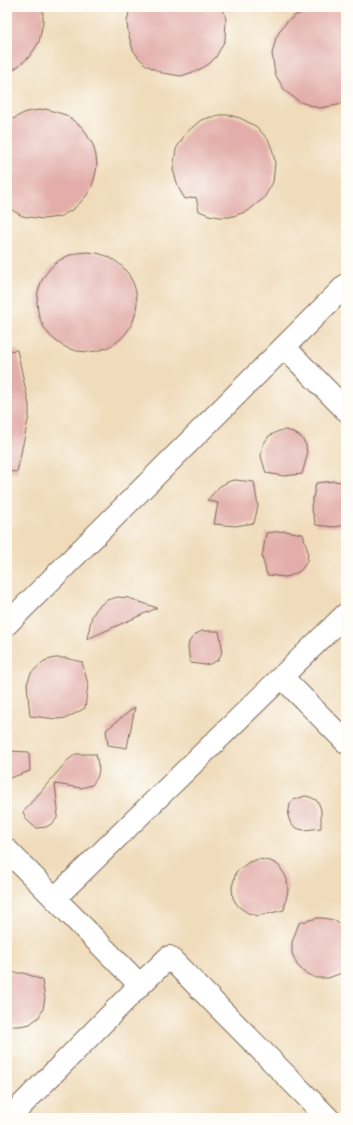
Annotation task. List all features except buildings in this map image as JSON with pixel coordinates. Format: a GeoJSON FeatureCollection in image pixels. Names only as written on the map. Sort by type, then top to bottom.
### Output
{"type":"FeatureCollection","features":[{"type":"Feature","properties":{"kind":"lane"},"geometry":{"type":"LineString","coordinates":[[7,624],[346,285]]}},
{"type":"Feature","properties":{"kind":"lane"},"geometry":{"type":"LineString","coordinates":[[284,347],[346,410]]}},
{"type":"Feature","properties":{"kind":"lane"},"geometry":{"type":"LineString","coordinates":[[55,898],[346,614]]}},
{"type":"Feature","properties":{"kind":"lane"},"geometry":{"type":"LineString","coordinates":[[282,677],[346,742]]}},
{"type":"Feature","properties":{"kind":"lane"},"geometry":{"type":"LineString","coordinates":[[7,850],[140,985]]}},
{"type":"Feature","properties":{"kind":"lane"},"geometry":{"type":"LineString","coordinates":[[9,1118],[169,957],[328,1118]]}}]}
